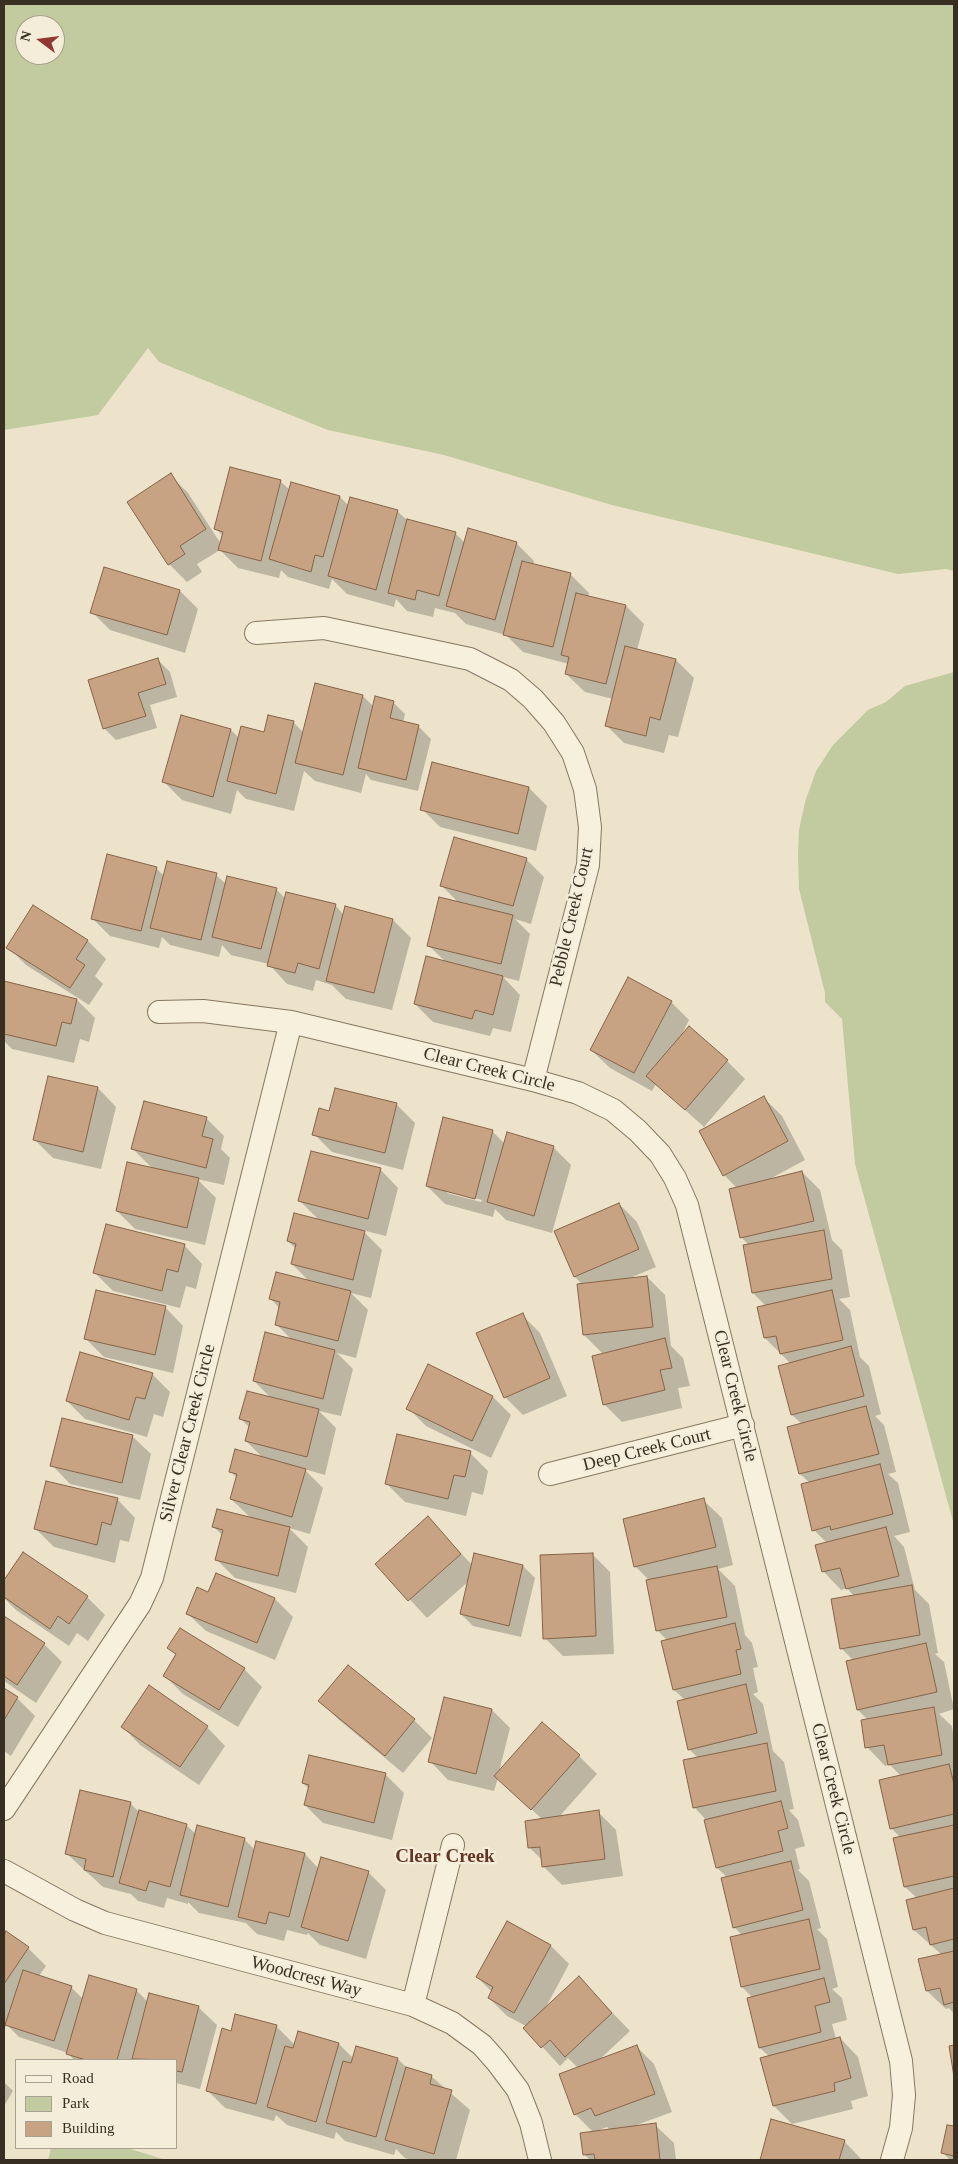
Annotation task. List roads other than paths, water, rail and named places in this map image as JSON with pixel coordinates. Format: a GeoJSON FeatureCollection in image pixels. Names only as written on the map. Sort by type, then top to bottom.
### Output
{"type":"FeatureCollection","features":[{"type":"Feature","properties":{"kind":"street","name":"Pebble Creek Court"},"geometry":{"type":"LineString","coordinates":[[256,633],[324,628],[470,659],[510,680],[533,699],[554,723],[573,753],[585,789],[590,827],[588,865],[533,1080]]}},
{"type":"Feature","properties":{"kind":"street","name":"Clear Creek Circle"},"geometry":{"type":"LineString","coordinates":[[159,1012],[203,1011],[291,1022],[533,1080],[578,1093],[613,1110],[638,1131],[654,1148],[675,1178],[687,1205],[901,2060],[904,2096],[901,2128],[892,2160]]}},
{"type":"Feature","properties":{"kind":"street","name":"Silver Clear Creek Circle"},"geometry":{"type":"LineString","coordinates":[[4,1809],[140,1604],[152,1578],[291,1022]]}},
{"type":"Feature","properties":{"kind":"street","name":"Deep Creek Court"},"geometry":{"type":"LineString","coordinates":[[550,1474],[743,1426]]}},
{"type":"Feature","properties":{"kind":"street"},"geometry":{"type":"LineString","coordinates":[[412,2005],[453,1845]]}},
{"type":"Feature","properties":{"kind":"street","name":"Woodcrest Way"},"geometry":{"type":"LineString","coordinates":[[4,1871],[75,1910],[105,1923],[412,2005],[452,2023],[482,2046],[518,2090],[532,2123],[540,2160]]}},
{"type":"Feature","properties":{"kind":"district","name":"Clear Creek"},"geometry":{"type":"Point","coordinates":[445,1857]}}]}
